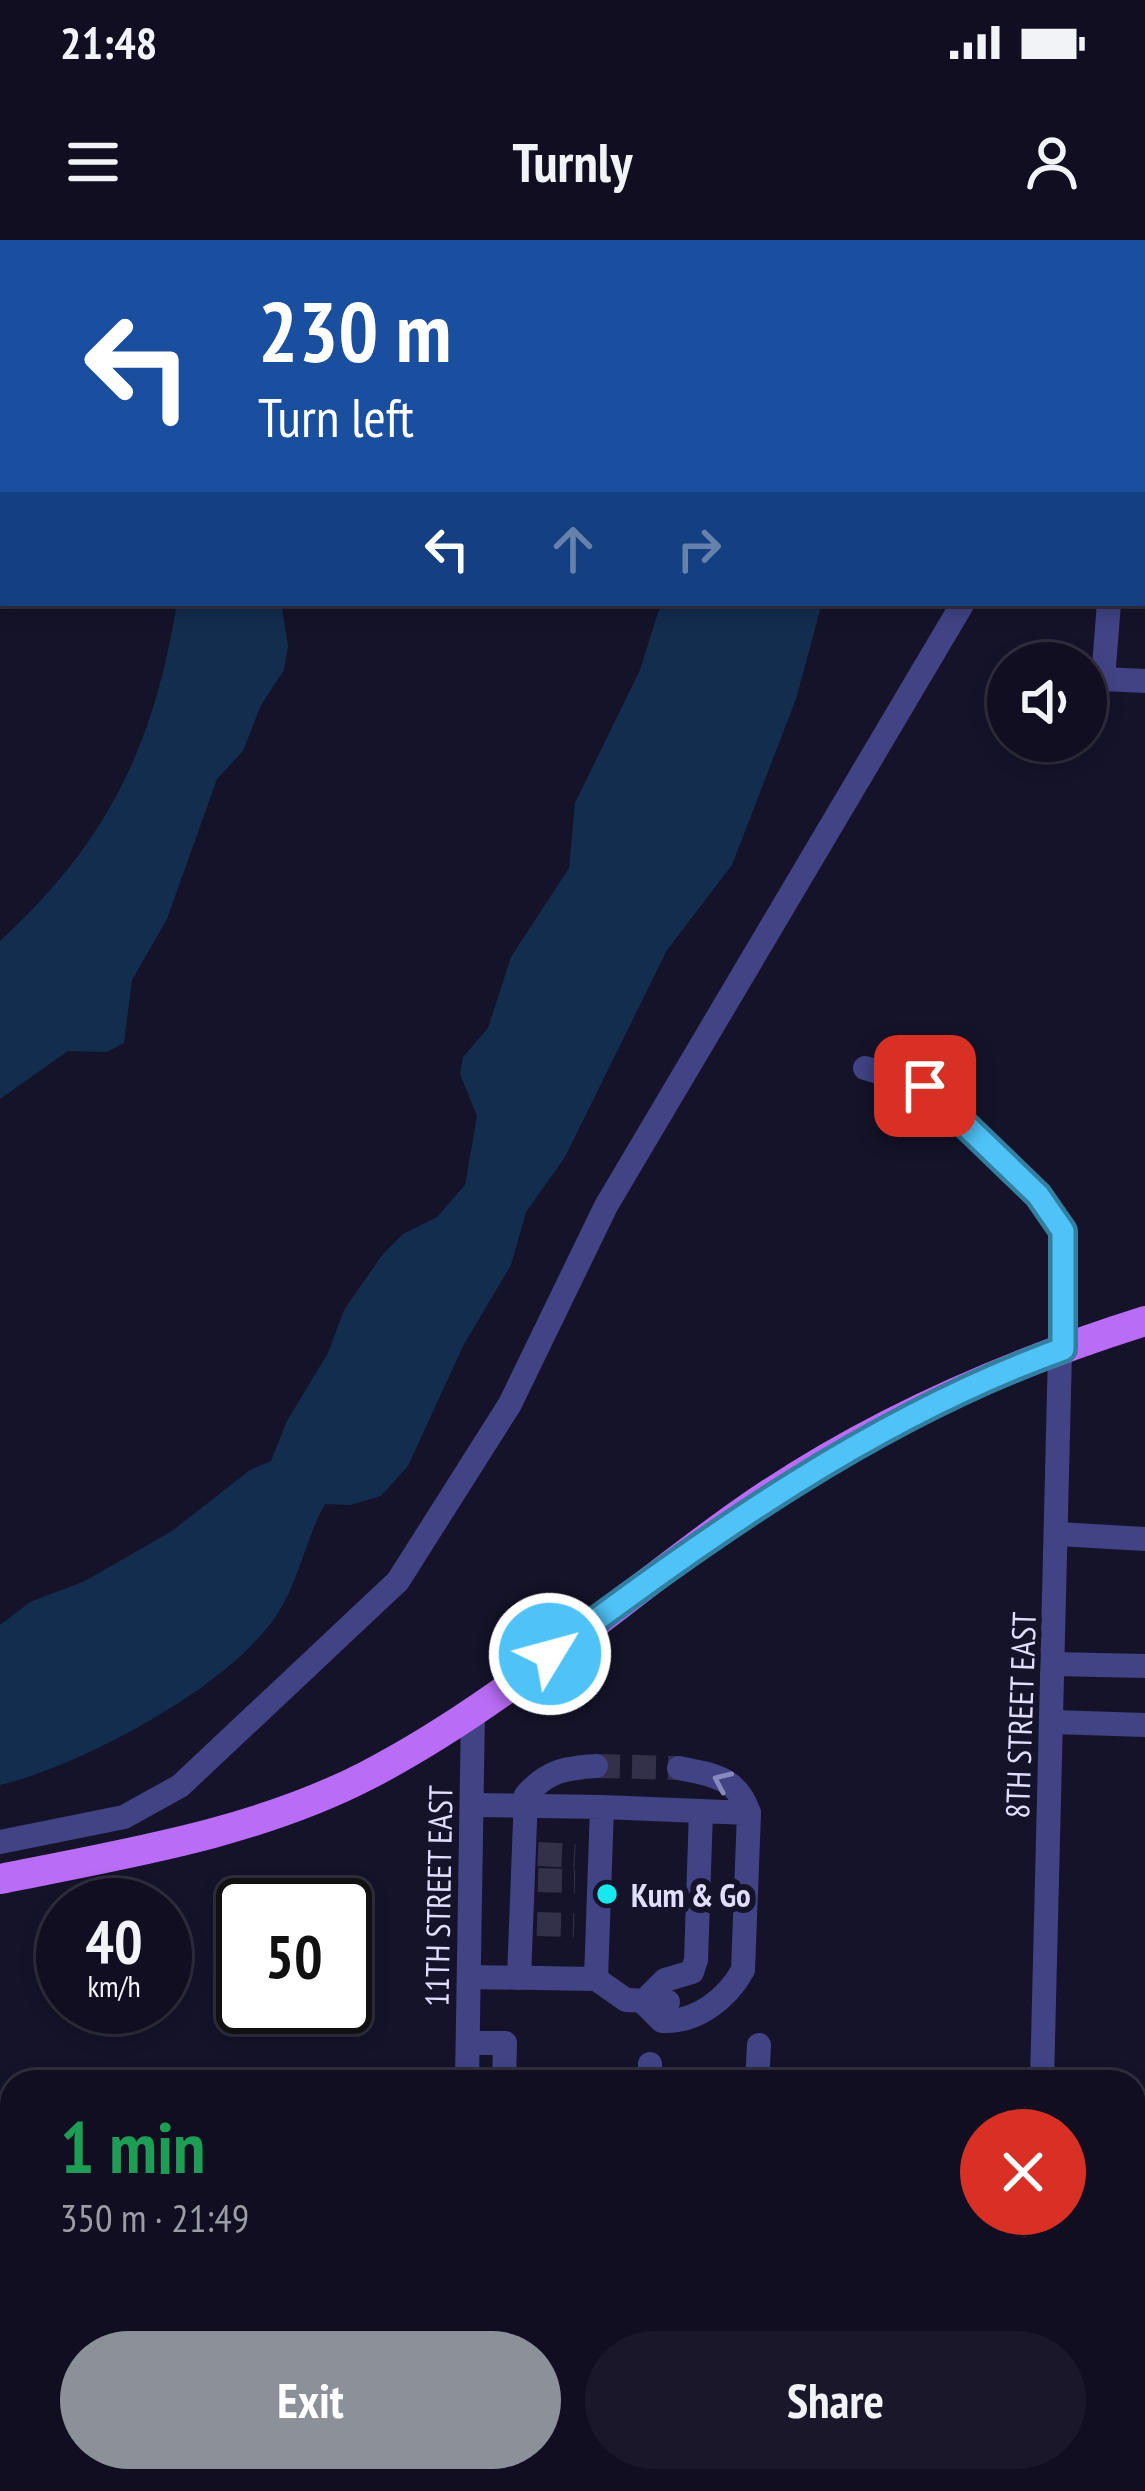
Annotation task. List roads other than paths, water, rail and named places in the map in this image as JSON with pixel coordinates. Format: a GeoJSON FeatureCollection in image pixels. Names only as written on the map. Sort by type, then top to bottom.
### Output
{"type":"FeatureCollection","features":[{"type":"Feature","properties":{"kind":"main road"},"geometry":{"type":"LineString","coordinates":[[0,1879],[127,1854],[297,1803],[364,1777],[473,1711],[742,1512],[953,1394],[1145,1321]]}},
{"type":"Feature","properties":{"kind":"street"},"geometry":{"type":"LineString","coordinates":[[0,1842],[124,1816],[180,1786],[398,1581],[510,1404],[606,1206],[961,606]]}},
{"type":"Feature","properties":{"kind":"street"},"geometry":{"type":"LineString","coordinates":[[1109,606],[1103,679],[1145,681]]}},
{"type":"Feature","properties":{"kind":"street","name":"8TH STREET EAST"},"geometry":{"type":"LineString","coordinates":[[865,1068],[925,1086],[1038,1195],[1063,1231],[1042,2070]]}},
{"type":"Feature","properties":{"kind":"street"},"geometry":{"type":"LineString","coordinates":[[950,1135],[981,1138]]}},
{"type":"Feature","properties":{"kind":"street"},"geometry":{"type":"LineString","coordinates":[[1058,1534],[1145,1539]]}},
{"type":"Feature","properties":{"kind":"street"},"geometry":{"type":"LineString","coordinates":[[1054,1664],[1145,1666]]}},
{"type":"Feature","properties":{"kind":"street","name":"11TH STREET EAST"},"geometry":{"type":"LineString","coordinates":[[467,2070],[473,1711]]}},
{"type":"Feature","properties":{"kind":"street"},"geometry":{"type":"LineString","coordinates":[[1053,1722],[1145,1725]]}},
{"type":"Feature","properties":{"kind":"street"},"geometry":{"type":"LineString","coordinates":[[519,1978],[529,1916],[526,1795],[544,1775],[596,1766]]}},
{"type":"Feature","properties":{"kind":"street"},"geometry":{"type":"LineString","coordinates":[[679,1768],[718,1775],[741,1790],[748,1813],[743,1970],[731,1991],[686,2022],[662,2020],[665,1980],[692,1972],[696,1960],[701,1811]]}},
{"type":"Feature","properties":{"kind":"street"},"geometry":{"type":"LineString","coordinates":[[474,1805],[748,1813]]}},
{"type":"Feature","properties":{"kind":"street"},"geometry":{"type":"LineString","coordinates":[[596,1979],[586,1917],[587,1869],[602,1808]]}},
{"type":"Feature","properties":{"kind":"street"},"geometry":{"type":"LineString","coordinates":[[470,1977],[596,1979],[626,2000],[711,2003]]}},
{"type":"Feature","properties":{"kind":"street"},"geometry":{"type":"LineString","coordinates":[[468,2043],[506,2043],[505,2070]]}},
{"type":"Feature","properties":{"kind":"street"},"geometry":{"type":"LineString","coordinates":[[758,2070],[759,2045]]}},
{"type":"Feature","properties":{"kind":"water"},"geometry":{"type":"Polygon","coordinates":[[[176,606],[281,606],[288,646],[284,670],[261,705],[243,751],[217,779],[167,919],[132,980],[124,1043],[107,1052],[68,1051],[0,1099],[0,941],[38,904],[97,828],[139,746],[176,606]]]}},
{"type":"Feature","properties":{"kind":"water"},"geometry":{"type":"Polygon","coordinates":[[[660,606],[821,606],[796,699],[732,865],[667,950],[565,1157],[526,1212],[511,1265],[463,1346],[408,1466],[381,1496],[351,1505],[325,1504],[278,1613],[227,1668],[112,1741],[0,1785],[0,1625],[30,1602],[85,1581],[172,1531],[250,1470],[271,1461],[287,1421],[328,1353],[344,1310],[383,1254],[403,1234],[437,1217],[465,1185],[477,1116],[460,1074],[463,1057],[488,1028],[511,957],[569,868],[575,803],[640,670],[660,606]]]}},
{"type":"Feature","properties":{"kind":"tunnel"},"geometry":{"type":"LineString","coordinates":[[596,1766],[679,1768]]}},
{"type":"Feature","properties":{"kind":"tunnel"},"geometry":{"type":"LineString","coordinates":[[538,1854],[575,1856]]}},
{"type":"Feature","properties":{"kind":"tunnel"},"geometry":{"type":"LineString","coordinates":[[538,1880],[575,1881]]}},
{"type":"Feature","properties":{"kind":"tunnel"},"geometry":{"type":"LineString","coordinates":[[537,1924],[574,1925]]}},
{"type":"Feature","properties":{"kind":"place","name":"Kum & Go"},"geometry":{"type":"Point","coordinates":[607,1894]}}]}
